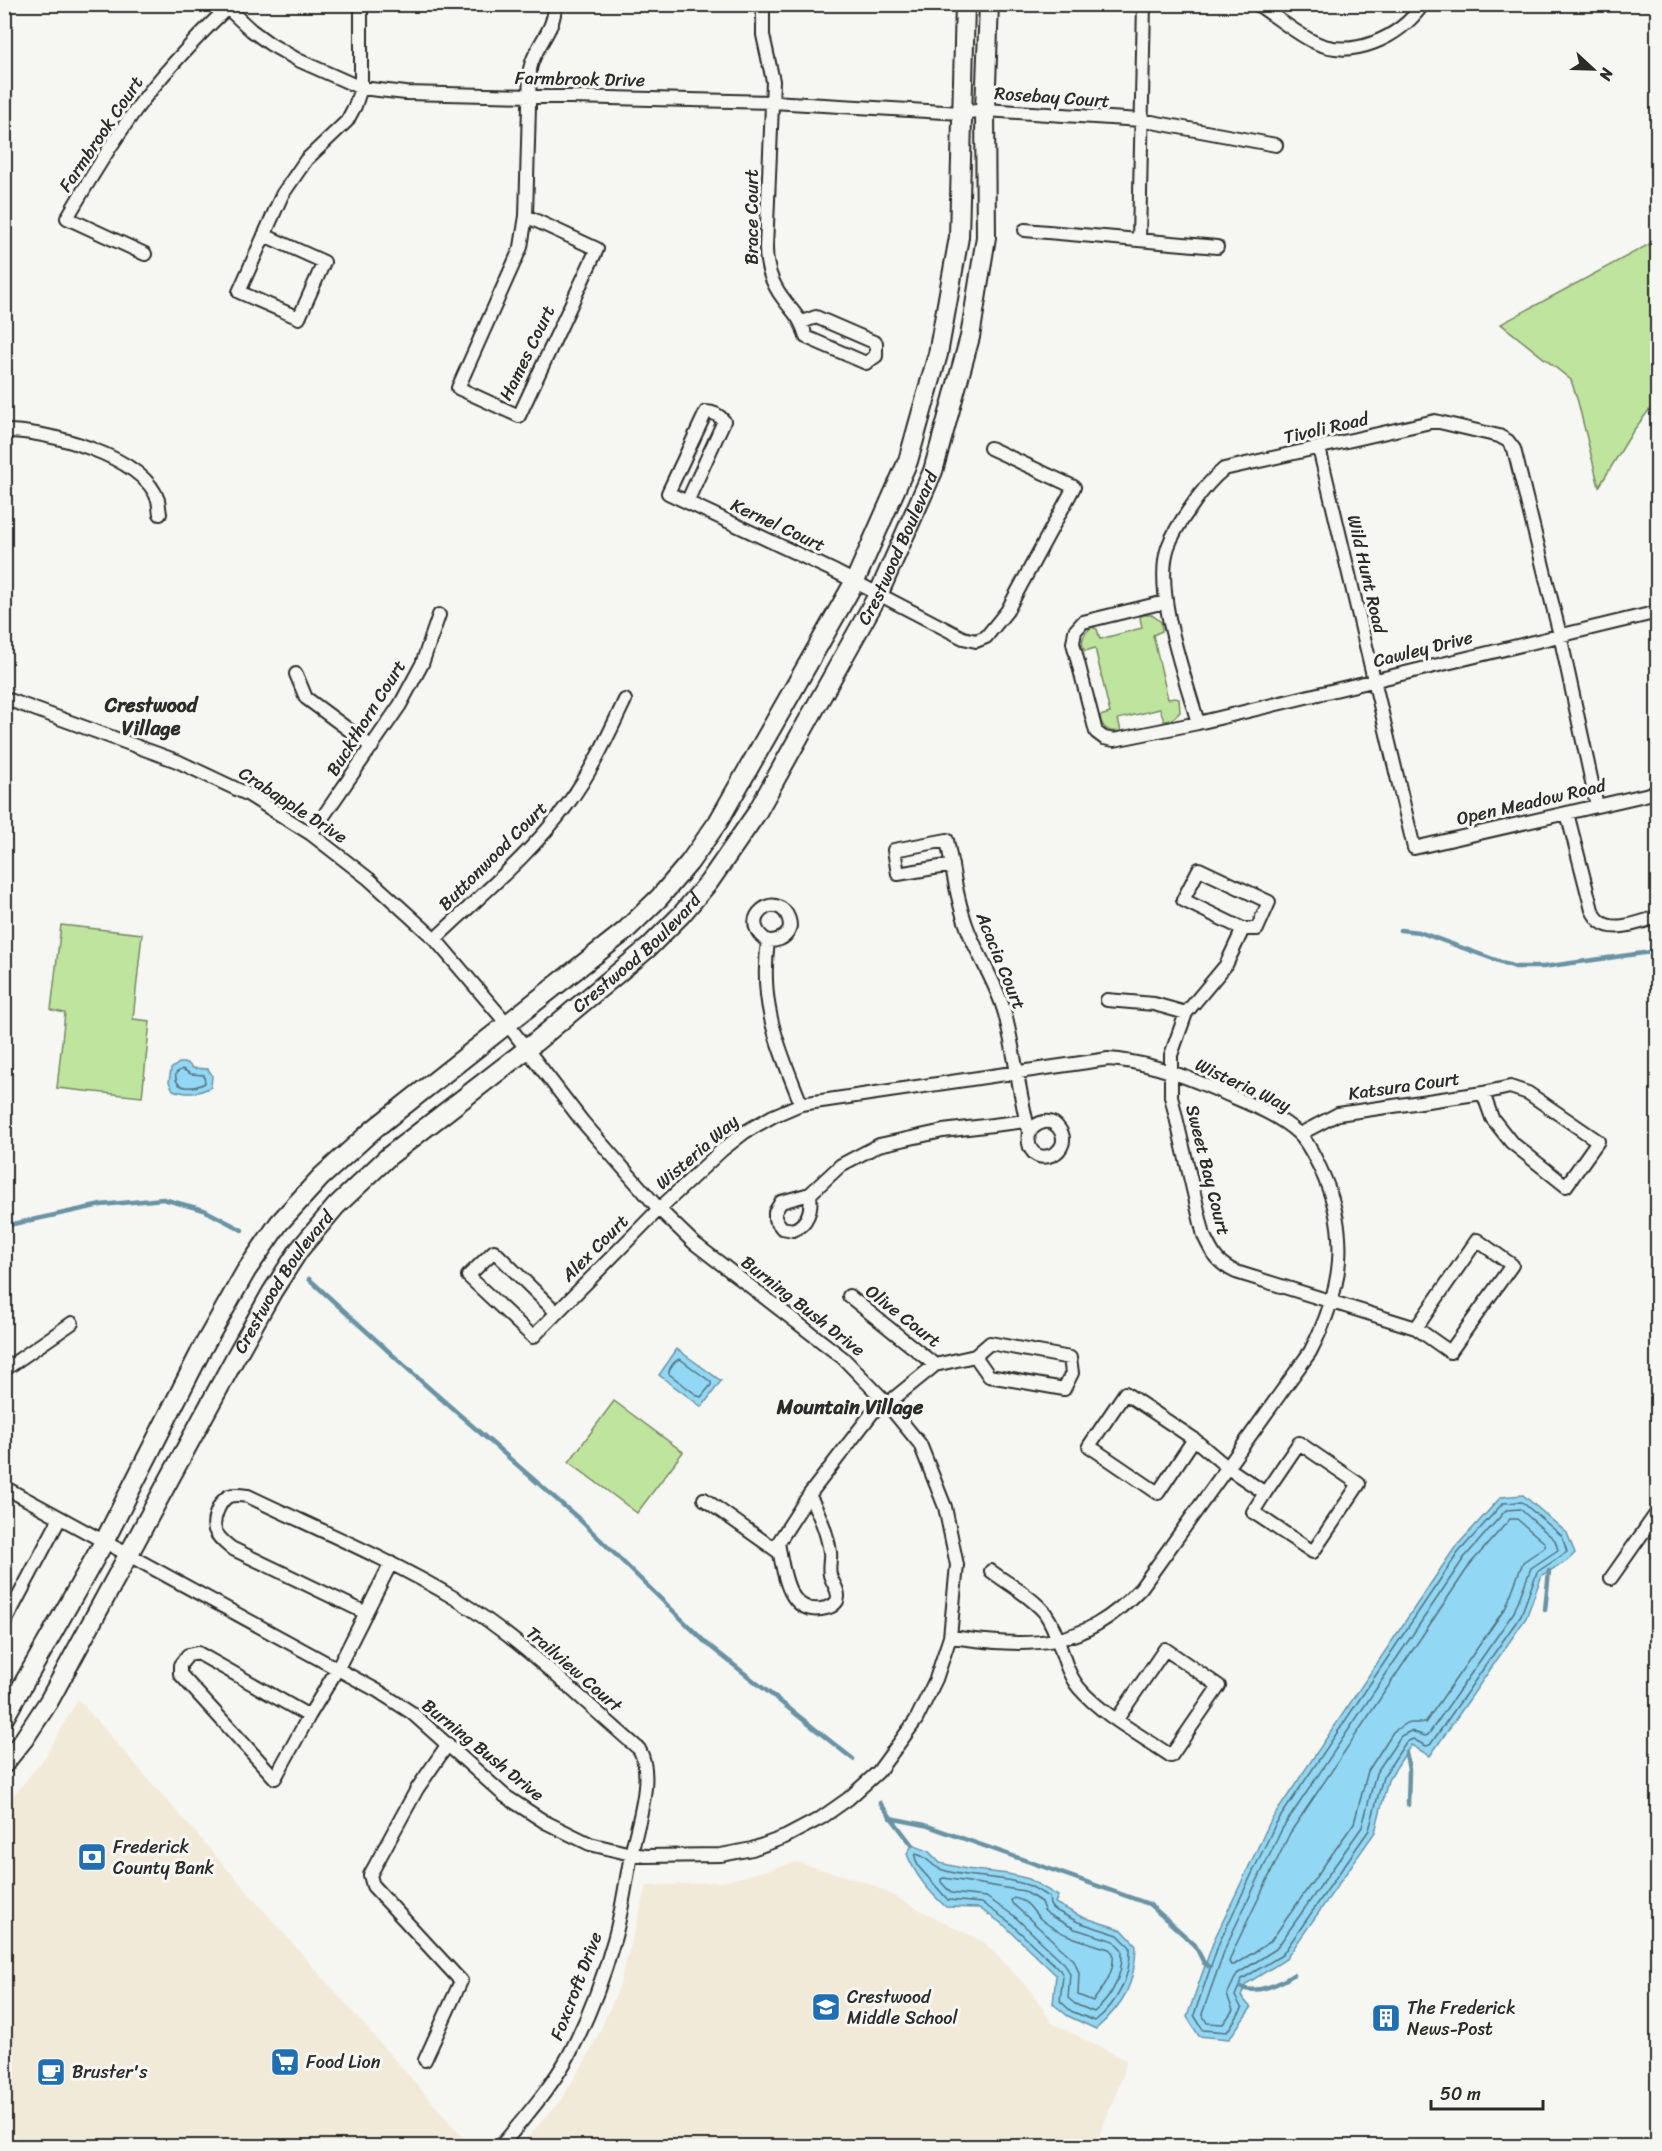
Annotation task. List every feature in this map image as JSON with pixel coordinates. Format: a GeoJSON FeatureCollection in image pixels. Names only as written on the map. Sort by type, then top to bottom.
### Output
{"type":"FeatureCollection","features":[{"type":"Feature","properties":{"kind":"main road","name":"Crestwood Boulevard"},"geometry":{"type":"LineString","coordinates":[[4,1719],[104,1542],[203,1347],[246,1271],[279,1223],[321,1177],[374,1129],[625,931],[658,898],[689,863],[718,822],[855,580],[908,461],[938,354],[959,237],[965,4]]}},
{"type":"Feature","properties":{"kind":"main road","name":"Crestwood Boulevard"},"geometry":{"type":"LineString","coordinates":[[4,1764],[50,1701],[235,1358],[272,1292],[299,1250],[336,1206],[389,1156],[526,1049],[648,948],[709,882],[756,814],[878,595],[933,471],[970,337],[986,237],[985,110],[989,4]]}},
{"type":"Feature","properties":{"kind":"main road"},"geometry":{"type":"LineString","coordinates":[[4,1725],[20,1693]]}},
{"type":"Feature","properties":{"kind":"street"},"geometry":{"type":"LineString","coordinates":[[264,235],[324,262],[299,318],[239,292],[264,235],[282,195],[306,159],[347,121],[361,88],[361,4]]}},
{"type":"Feature","properties":{"kind":"street","name":"Hames Court"},"geometry":{"type":"LineString","coordinates":[[526,216],[597,249],[519,416],[458,388],[521,247],[526,216],[530,69],[533,56],[550,31],[555,4]]}},
{"type":"Feature","properties":{"kind":"street","name":"Brace Court"},"geometry":{"type":"LineString","coordinates":[[763,4],[763,35],[773,81],[766,248],[767,263],[772,279],[779,293],[802,322],[806,337],[866,363],[876,356],[876,343],[816,317],[802,322]]}},
{"type":"Feature","properties":{"kind":"street"},"geometry":{"type":"LineString","coordinates":[[1139,240],[1144,4]]}},
{"type":"Feature","properties":{"kind":"street"},"geometry":{"type":"LineString","coordinates":[[1257,4],[1313,42],[1342,49],[1370,46],[1395,32],[1418,12],[1423,4]]}},
{"type":"Feature","properties":{"kind":"street","name":"Farmbrook Drive"},"geometry":{"type":"LineString","coordinates":[[225,7],[270,44],[298,60],[361,88],[406,93],[772,102],[961,113]]}},
{"type":"Feature","properties":{"kind":"street","name":"Farmbrook Court"},"geometry":{"type":"LineString","coordinates":[[145,254],[67,218],[134,112],[166,71],[225,7]]}},
{"type":"Feature","properties":{"kind":"street","name":"Rosebay Court"},"geometry":{"type":"LineString","coordinates":[[961,113],[985,110],[1142,120],[1276,145]]}},
{"type":"Feature","properties":{"kind":"street"},"geometry":{"type":"LineString","coordinates":[[1025,230],[1217,247]]}},
{"type":"Feature","properties":{"kind":"street","name":"Kernel Court"},"geometry":{"type":"LineString","coordinates":[[687,502],[724,421],[712,412],[706,412],[668,493],[687,502],[855,580],[878,595],[963,638],[975,641],[986,637],[1007,611],[1074,487],[990,448]]}},
{"type":"Feature","properties":{"kind":"street","name":"Tivoli Road"},"geometry":{"type":"LineString","coordinates":[[1198,723],[1165,602],[1164,568],[1168,546],[1210,479],[1224,469],[1435,421],[1499,436],[1515,449],[1560,635],[1597,806]]}},
{"type":"Feature","properties":{"kind":"street"},"geometry":{"type":"LineString","coordinates":[[4,431],[16,431],[81,443],[109,456],[132,469],[150,486],[158,499],[160,514]]}},
{"type":"Feature","properties":{"kind":"street","name":"Wild Hunt Road"},"geometry":{"type":"LineString","coordinates":[[1319,448],[1413,848]]}},
{"type":"Feature","properties":{"kind":"street","name":"Cawley Drive"},"geometry":{"type":"LineString","coordinates":[[1165,602],[1083,622],[1075,631],[1072,643],[1096,732],[1104,738],[1114,740],[1198,723],[1658,612]]}},
{"type":"Feature","properties":{"kind":"street","name":"Buckthorn Court"},"geometry":{"type":"LineString","coordinates":[[311,834],[400,705],[422,664],[439,615]]}},
{"type":"Feature","properties":{"kind":"street"},"geometry":{"type":"LineString","coordinates":[[296,674],[306,698],[372,747]]}},
{"type":"Feature","properties":{"kind":"street","name":"Crabapple Drive"},"geometry":{"type":"LineString","coordinates":[[4,698],[177,761],[247,794],[311,834],[369,879],[435,939],[508,1025]]}},
{"type":"Feature","properties":{"kind":"street","name":"Buttonwood Court"},"geometry":{"type":"LineString","coordinates":[[435,939],[544,835],[569,803],[592,766],[625,700]]}},
{"type":"Feature","properties":{"kind":"street","name":"Open Meadow Road"},"geometry":{"type":"LineString","coordinates":[[1413,848],[1658,792]]}},
{"type":"Feature","properties":{"kind":"street"},"geometry":{"type":"LineString","coordinates":[[1568,813],[1592,910],[1599,922],[1609,927],[1658,917]]}},
{"type":"Feature","properties":{"kind":"street","name":"Acacia Court"},"geometry":{"type":"LineString","coordinates":[[810,1194],[841,1165],[879,1145],[943,1131],[1027,1127],[1005,1014],[997,991],[968,929],[958,899],[952,865],[946,840],[894,850],[898,874],[952,865]]}},
{"type":"Feature","properties":{"kind":"street"},"geometry":{"type":"LineString","coordinates":[[1199,870],[1269,902],[1257,929],[1243,929],[1183,900],[1199,870]]}},
{"type":"Feature","properties":{"kind":"street"},"geometry":{"type":"LineString","coordinates":[[1107,1000],[1154,1004],[1186,1013],[1226,965],[1243,929]]}},
{"type":"Feature","properties":{"kind":"street"},"geometry":{"type":"LineString","coordinates":[[768,941],[764,981],[772,1028],[801,1104]]}},
{"type":"Feature","properties":{"kind":"street","name":"Sweet Bay Court"},"geometry":{"type":"LineString","coordinates":[[1186,1013],[1171,1055],[1171,1096],[1204,1236],[1214,1256],[1222,1266],[1236,1272],[1416,1328],[1450,1352],[1512,1265],[1478,1240],[1416,1328]]}},
{"type":"Feature","properties":{"kind":"street","name":"Burning Bush Drive"},"geometry":{"type":"LineString","coordinates":[[4,1486],[378,1691],[412,1713],[505,1796],[545,1822],[590,1844],[631,1854],[691,1857],[721,1855],[752,1849],[785,1837],[821,1818],[848,1799],[878,1772],[916,1720],[936,1679],[950,1637],[957,1565],[945,1507],[920,1444],[885,1401],[843,1358],[694,1244],[659,1209],[582,1121],[508,1025]]}},
{"type":"Feature","properties":{"kind":"street","name":"Wisteria Way"},"geometry":{"type":"LineString","coordinates":[[659,1209],[722,1150],[745,1132],[801,1104],[1108,1059],[1126,1060],[1170,1072],[1252,1106],[1287,1124],[1299,1134],[1311,1151],[1332,1194],[1341,1251],[1338,1275],[1320,1333],[1310,1352],[1142,1588],[1127,1604],[1101,1622],[1075,1635],[1058,1640],[1019,1644],[950,1637]]}},
{"type":"Feature","properties":{"kind":"street","name":"Katsura Court"},"geometry":{"type":"LineString","coordinates":[[1299,1134],[1338,1114],[1510,1087],[1528,1093],[1598,1141],[1566,1186],[1510,1142],[1492,1118],[1483,1093]]}},
{"type":"Feature","properties":{"kind":"street","name":"Alex Court"},"geometry":{"type":"LineString","coordinates":[[557,1313],[494,1251],[468,1276],[533,1337],[557,1313],[659,1209]]}},
{"type":"Feature","properties":{"kind":"street","name":"Olive Court"},"geometry":{"type":"LineString","coordinates":[[849,1296],[935,1365]]}},
{"type":"Feature","properties":{"kind":"street"},"geometry":{"type":"LineString","coordinates":[[4,1370],[72,1323]]}},
{"type":"Feature","properties":{"kind":"street"},"geometry":{"type":"LineString","coordinates":[[809,1495],[820,1515],[830,1552],[829,1574],[838,1595],[836,1602],[830,1608],[817,1610],[800,1604],[788,1588],[778,1543],[809,1495],[885,1401],[935,1365],[975,1356],[990,1343],[1070,1358],[1072,1373],[1064,1389],[989,1376],[975,1356]]}},
{"type":"Feature","properties":{"kind":"street"},"geometry":{"type":"LineString","coordinates":[[1194,1439],[1158,1493],[1089,1446],[1125,1393],[1194,1439],[1228,1468],[1265,1493]]}},
{"type":"Feature","properties":{"kind":"street"},"geometry":{"type":"LineString","coordinates":[[1299,1443],[1359,1484],[1313,1552],[1253,1512],[1265,1493],[1299,1443]]}},
{"type":"Feature","properties":{"kind":"street","name":"Trailview Court"},"geometry":{"type":"LineString","coordinates":[[366,1613],[231,1548],[215,1531],[214,1521],[221,1503],[227,1497],[237,1494],[248,1496],[391,1563],[457,1600],[523,1647],[639,1749],[645,1759],[643,1798],[631,1854]]}},
{"type":"Feature","properties":{"kind":"street"},"geometry":{"type":"LineString","coordinates":[[704,1499],[780,1552]]}},
{"type":"Feature","properties":{"kind":"street"},"geometry":{"type":"LineString","coordinates":[[1611,1578],[1658,1511]]}},
{"type":"Feature","properties":{"kind":"street"},"geometry":{"type":"LineString","coordinates":[[4,1624],[60,1518]]}},
{"type":"Feature","properties":{"kind":"street"},"geometry":{"type":"LineString","coordinates":[[309,1716],[198,1653],[188,1655],[180,1665],[180,1674],[275,1778],[338,1668],[391,1563]]}},
{"type":"Feature","properties":{"kind":"street"},"geometry":{"type":"LineString","coordinates":[[991,1571],[1035,1603],[1046,1615],[1068,1669],[1078,1687],[1117,1719],[1171,1756],[1219,1686],[1165,1649],[1117,1719]]}},
{"type":"Feature","properties":{"kind":"street"},"geometry":{"type":"LineString","coordinates":[[425,2060],[461,1981],[373,1886],[370,1875],[417,1789],[448,1744]]}},
{"type":"Feature","properties":{"kind":"street","name":"Foxcroft Drive"},"geometry":{"type":"LineString","coordinates":[[501,2146],[546,2090],[569,2055],[587,2016],[615,1940],[631,1854]]}},
{"type":"Feature","properties":{"kind":"shaded area"},"geometry":{"type":"Polygon","coordinates":[[[78,1699],[468,2143],[464,2146],[24,2146],[5,2126],[5,1806],[45,1757],[78,1699]]]}},
{"type":"Feature","properties":{"kind":"shaded area","name":"Crestwood Middle School"},"geometry":{"type":"Polygon","coordinates":[[[797,1862],[868,1883],[985,1943],[1031,1991],[1052,2023],[1126,2060],[1124,2073],[1095,2146],[520,2146],[560,2101],[590,2053],[618,1990],[647,1886],[727,1881],[797,1862]]]}},
{"type":"Feature","properties":{"kind":"green space"},"geometry":{"type":"Polygon","coordinates":[[[1657,240],[1657,400],[1633,431],[1599,487],[1571,380],[1501,324],[1657,240]]]}},
{"type":"Feature","properties":{"kind":"green space"},"geometry":{"type":"Polygon","coordinates":[[[1152,615],[1161,622],[1162,631],[1153,635],[1168,699],[1179,699],[1180,712],[1166,721],[1160,709],[1118,719],[1121,731],[1109,730],[1104,727],[1100,716],[1110,713],[1095,648],[1085,651],[1082,644],[1083,638],[1092,627],[1097,629],[1100,639],[1142,628],[1140,617],[1152,615]]]}},
{"type":"Feature","properties":{"kind":"green space"},"geometry":{"type":"Polygon","coordinates":[[[61,925],[142,934],[133,1019],[150,1021],[142,1097],[57,1088],[65,1013],[51,1010],[61,925]]]}},
{"type":"Feature","properties":{"kind":"green space"},"geometry":{"type":"Polygon","coordinates":[[[614,1401],[683,1452],[637,1513],[569,1462],[614,1401]]]}},
{"type":"Feature","properties":{"kind":"water"},"geometry":{"type":"Polygon","coordinates":[[[179,1063],[187,1063],[193,1068],[208,1069],[212,1075],[211,1087],[192,1093],[173,1090],[169,1082],[171,1069],[179,1063]]]}},
{"type":"Feature","properties":{"kind":"water"},"geometry":{"type":"Polygon","coordinates":[[[677,1349],[721,1381],[702,1407],[659,1375],[677,1349]]]}},
{"type":"Feature","properties":{"kind":"water"},"geometry":{"type":"Polygon","coordinates":[[[1523,1495],[1567,1533],[1575,1553],[1567,1561],[1542,1575],[1526,1618],[1430,1756],[1411,1745],[1388,1780],[1375,1832],[1286,1959],[1246,1984],[1241,1996],[1251,2008],[1229,2039],[1199,2036],[1187,2017],[1214,1940],[1270,1822],[1454,1549],[1501,1497],[1523,1495]]]}},
{"type":"Feature","properties":{"kind":"water"},"geometry":{"type":"Polygon","coordinates":[[[912,1845],[928,1851],[940,1863],[1029,1879],[1058,1896],[1055,1903],[1080,1916],[1122,1930],[1136,1945],[1133,1971],[1127,1992],[1106,2020],[1096,2029],[1068,2016],[1053,2004],[1056,1975],[1004,1925],[979,1908],[946,1907],[928,1889],[914,1869],[907,1854],[912,1845]]]}},
{"type":"Feature","properties":{"kind":"waterway"},"geometry":{"type":"LineString","coordinates":[[1400,930],[1419,932],[1515,967],[1543,967],[1658,951]]}},
{"type":"Feature","properties":{"kind":"waterway"},"geometry":{"type":"LineString","coordinates":[[4,1226],[101,1205],[163,1199],[204,1210],[242,1230]]}},
{"type":"Feature","properties":{"kind":"waterway"},"geometry":{"type":"LineString","coordinates":[[309,1279],[430,1389],[578,1518],[706,1643],[853,1759]]}},
{"type":"Feature","properties":{"kind":"waterway"},"geometry":{"type":"LineString","coordinates":[[1545,1610],[1549,1571]]}},
{"type":"Feature","properties":{"kind":"waterway"},"geometry":{"type":"LineString","coordinates":[[1406,1753],[1409,1770],[1408,1805]]}},
{"type":"Feature","properties":{"kind":"waterway"},"geometry":{"type":"LineString","coordinates":[[880,1803],[912,1845]]}},
{"type":"Feature","properties":{"kind":"waterway"},"geometry":{"type":"LineString","coordinates":[[890,1818],[925,1825],[1149,1904],[1195,1945],[1204,1963],[1208,1966]]}},
{"type":"Feature","properties":{"kind":"waterway"},"geometry":{"type":"LineString","coordinates":[[1240,1987],[1260,1989],[1293,1975]]}},
{"type":"Feature","properties":{"kind":"place","name":"Frederick County Bank"},"geometry":{"type":"Point","coordinates":[92,1857]}},
{"type":"Feature","properties":{"kind":"place","name":"Crestwood Middle School"},"geometry":{"type":"Point","coordinates":[826,2007]}},
{"type":"Feature","properties":{"kind":"place","name":"The Frederick News-Post"},"geometry":{"type":"Point","coordinates":[1386,2018]}},
{"type":"Feature","properties":{"kind":"place","name":"Food Lion"},"geometry":{"type":"Point","coordinates":[285,2062]}},
{"type":"Feature","properties":{"kind":"place","name":"Bruster's"},"geometry":{"type":"Point","coordinates":[51,2072]}},
{"type":"Feature","properties":{"kind":"district","name":"Crestwood Village"},"geometry":{"type":"Point","coordinates":[151,716]}},
{"type":"Feature","properties":{"kind":"district","name":"Mountain Village"},"geometry":{"type":"Point","coordinates":[850,1407]}}]}
